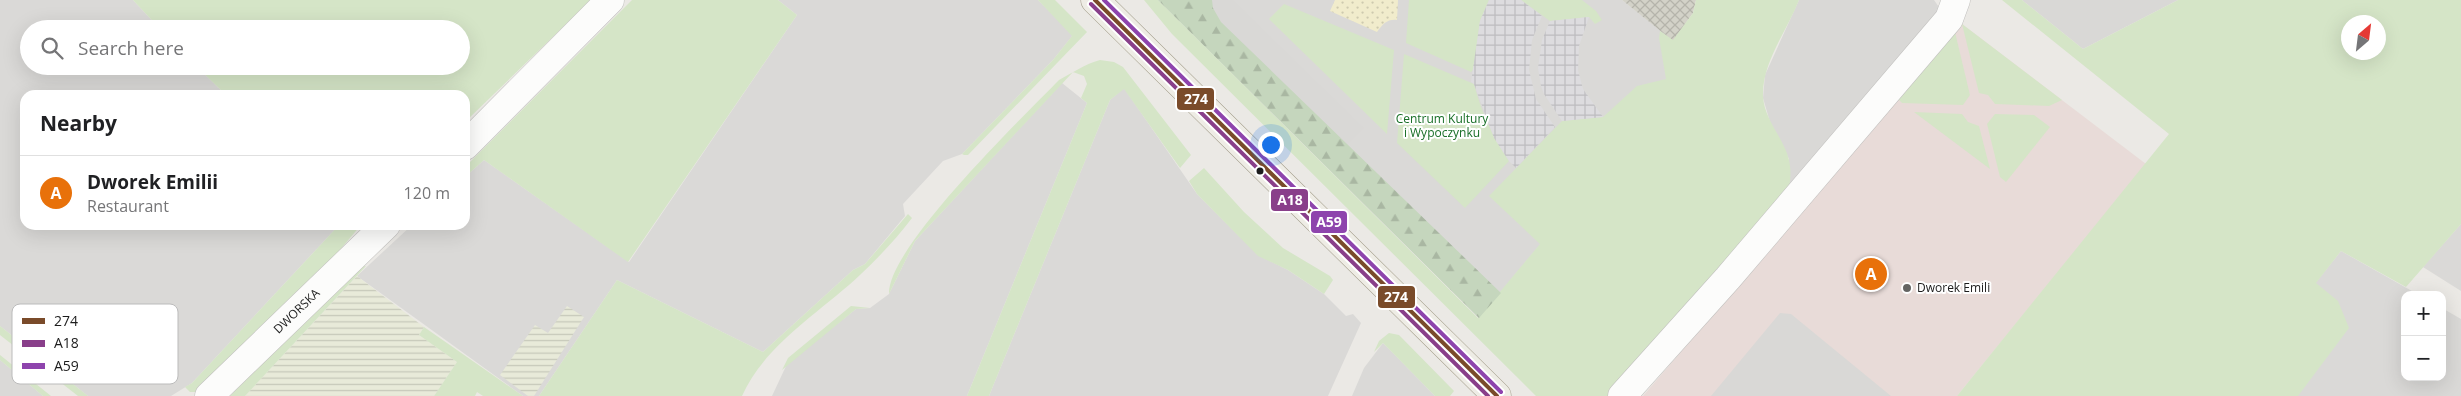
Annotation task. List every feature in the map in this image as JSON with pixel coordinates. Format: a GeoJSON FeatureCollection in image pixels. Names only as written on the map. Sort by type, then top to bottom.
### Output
{"type":"FeatureCollection","features":[{"type":"Feature","properties":{"kind":"main road"},"geometry":{"type":"LineString","coordinates":[[1095,0],[1496,396]]}},
{"type":"Feature","properties":{"kind":"street"},"geometry":{"type":"LineString","coordinates":[[470,141],[610,0]]}},
{"type":"Feature","properties":{"kind":"street"},"geometry":{"type":"LineString","coordinates":[[1622,396],[1728,278],[1939,31],[1948,19],[1956,0]]}},
{"type":"Feature","properties":{"kind":"street","name":"DWORSKA"},"geometry":{"type":"LineString","coordinates":[[209,396],[381,230]]}},
{"type":"Feature","properties":{"kind":"shaded area"},"geometry":{"type":"Polygon","coordinates":[[[0,0],[133,0],[152,20],[20,20],[20,75],[205,75],[221,90],[20,90],[20,230],[334,230],[192,383],[171,396],[88,396],[73,384],[178,384],[178,304],[12,304],[12,336],[0,326],[0,0]]]}},
{"type":"Feature","properties":{"kind":"shaded area"},"geometry":{"type":"Polygon","coordinates":[[[778,0],[1038,0],[1073,35],[1053,60],[962,154],[943,161],[903,204],[905,216],[865,264],[853,270],[763,352],[617,280],[539,396],[523,396],[357,276],[407,230],[470,230],[470,173],[484,160],[629,262],[797,15],[778,0]]]}},
{"type":"Feature","properties":{"kind":"shaded area"},"geometry":{"type":"Polygon","coordinates":[[[1158,0],[1622,0],[1695,58],[1479,318],[1158,0]]]}},
{"type":"Feature","properties":{"kind":"shaded area"},"geometry":{"type":"Polygon","coordinates":[[[1212,0],[1233,0],[1364,128],[1347,145],[1221,22],[1213,8],[1212,0]]]}},
{"type":"Feature","properties":{"kind":"shaded area"},"geometry":{"type":"Polygon","coordinates":[[[1489,0],[1521,0],[1542,16],[1532,40],[1529,70],[1536,99],[1555,127],[1516,168],[1509,161],[1494,138],[1474,84],[1471,82],[1480,21],[1489,0]]]}},
{"type":"Feature","properties":{"kind":"shaded area"},"geometry":{"type":"Polygon","coordinates":[[[1622,0],[1696,0],[1693,13],[1673,41],[1622,0]]]}},
{"type":"Feature","properties":{"kind":"shaded area"},"geometry":{"type":"Polygon","coordinates":[[[1799,0],[1934,0],[1943,13],[1787,198],[1789,159],[1770,122],[1763,98],[1765,75],[1799,0]]]}},
{"type":"Feature","properties":{"kind":"shaded area"},"geometry":{"type":"Polygon","coordinates":[[[2022,0],[2178,0],[2083,49],[2022,0]]]}},
{"type":"Feature","properties":{"kind":"shaded area"},"geometry":{"type":"Polygon","coordinates":[[[1589,17],[1579,46],[1578,70],[1583,89],[1603,117],[1562,121],[1544,94],[1541,86],[1538,68],[1542,40],[1550,21],[1589,17]]]}},
{"type":"Feature","properties":{"kind":"shaded area"},"geometry":{"type":"Polygon","coordinates":[[[1962,24],[2146,164],[1957,396],[1643,396],[1962,24]]]}},
{"type":"Feature","properties":{"kind":"shaded area"},"geometry":{"type":"Polygon","coordinates":[[[1062,83],[1087,103],[967,396],[772,396],[787,364],[856,309],[870,308],[889,294],[915,241],[1062,83]]]}},
{"type":"Feature","properties":{"kind":"shaded area"},"geometry":{"type":"Polygon","coordinates":[[[1124,88],[1197,194],[1258,255],[1288,270],[1324,294],[1346,316],[1353,314],[1361,323],[1328,396],[989,396],[1110,100],[1124,88]]]}},
{"type":"Feature","properties":{"kind":"shaded area"},"geometry":{"type":"Polygon","coordinates":[[[2461,224],[2461,291],[2423,267],[2461,224]]]}},
{"type":"Feature","properties":{"kind":"shaded area"},"geometry":{"type":"Polygon","coordinates":[[[2341,251],[2412,291],[2401,291],[2401,381],[2446,381],[2446,310],[2461,319],[2461,396],[2225,396],[2341,251]]]}},
{"type":"Feature","properties":{"kind":"shaded area"},"geometry":{"type":"Polygon","coordinates":[[[1780,313],[1791,314],[1891,396],[1711,396],[1780,313]]]}},
{"type":"Feature","properties":{"kind":"shaded area"},"geometry":{"type":"Polygon","coordinates":[[[1383,343],[1435,396],[1352,396],[1364,368],[1383,343]]]}},
{"type":"Feature","properties":{"kind":"shaded area"},"geometry":{"type":"Polygon","coordinates":[[[0,360],[12,370],[12,384],[29,384],[43,396],[0,396],[0,360]]]}},
{"type":"Feature","properties":{"kind":"green space"},"geometry":{"type":"Polygon","coordinates":[[[133,0],[591,0],[470,117],[470,90],[221,90],[205,75],[470,75],[470,20],[152,20],[133,0]]]}},
{"type":"Feature","properties":{"kind":"green space"},"geometry":{"type":"Polygon","coordinates":[[[632,0],[778,0],[797,15],[628,262],[484,160],[470,173],[470,162],[632,0]]]}},
{"type":"Feature","properties":{"kind":"green space"},"geometry":{"type":"Polygon","coordinates":[[[1038,0],[1055,0],[1087,32],[968,155],[964,155],[962,154],[1053,60],[1072,36],[1038,0]]]}},
{"type":"Feature","properties":{"kind":"green space"},"geometry":{"type":"Polygon","coordinates":[[[1144,0],[1158,0],[1478,318],[1540,244],[1489,196],[1562,121],[1603,117],[1637,86],[1666,79],[1659,38],[1660,31],[1673,40],[1693,13],[1696,0],[1799,0],[1771,59],[1764,83],[1763,96],[1770,121],[1783,144],[1789,160],[1790,179],[1787,198],[1609,396],[1536,396],[1172,34],[1144,0]]]}},
{"type":"Feature","properties":{"kind":"green space"},"geometry":{"type":"Polygon","coordinates":[[[1158,0],[1212,0],[1213,8],[1221,22],[1501,293],[1479,318],[1158,0]]]}},
{"type":"Feature","properties":{"kind":"green space"},"geometry":{"type":"Polygon","coordinates":[[[1409,0],[1489,0],[1480,21],[1474,69],[1471,72],[1406,43],[1409,0]]]}},
{"type":"Feature","properties":{"kind":"green space"},"geometry":{"type":"Polygon","coordinates":[[[1521,0],[1582,0],[1596,11],[1602,20],[1595,24],[1589,17],[1550,21],[1521,0]]]}},
{"type":"Feature","properties":{"kind":"green space"},"geometry":{"type":"Polygon","coordinates":[[[2002,0],[2022,0],[2083,49],[2178,0],[2461,0],[2461,224],[2406,287],[2341,251],[2316,283],[2338,301],[2349,328],[2298,396],[1957,396],[2169,134],[2002,0]]]}},
{"type":"Feature","properties":{"kind":"green space","name":"Centrum Kultury i Wypoczynku"},"geometry":{"type":"Polygon","coordinates":[[[1284,4],[1394,50],[1387,134],[1269,19],[1284,4]]]}},
{"type":"Feature","properties":{"kind":"green space"},"geometry":{"type":"Polygon","coordinates":[[[1962,24],[2062,100],[2049,106],[1995,104],[1988,95],[1979,93],[1962,24]]]}},
{"type":"Feature","properties":{"kind":"green space"},"geometry":{"type":"Polygon","coordinates":[[[1955,32],[1970,95],[1963,105],[1902,103],[1898,99],[1955,32]]]}},
{"type":"Feature","properties":{"kind":"green space","name":"Centrum Kultury i Wypoczynku"},"geometry":{"type":"Polygon","coordinates":[[[1404,54],[1474,84],[1488,124],[1509,161],[1465,208],[1397,143],[1404,54]]]}},
{"type":"Feature","properties":{"kind":"green space"},"geometry":{"type":"Polygon","coordinates":[[[1100,60],[1114,62],[1123,67],[1191,155],[1180,168],[1124,89],[1110,100],[989,396],[967,396],[1087,103],[1081,98],[1087,84],[1084,76],[1073,72],[1100,60]]]}},
{"type":"Feature","properties":{"kind":"green space"},"geometry":{"type":"Polygon","coordinates":[[[1073,72],[915,241],[889,294],[894,273],[910,246],[932,216],[989,152],[1059,80],[1073,72]]]}},
{"type":"Feature","properties":{"kind":"green space"},"geometry":{"type":"Polygon","coordinates":[[[1914,112],[1962,114],[1968,122],[1979,126],[1990,169],[1914,112]]]}},
{"type":"Feature","properties":{"kind":"green space"},"geometry":{"type":"Polygon","coordinates":[[[1995,114],[2034,115],[2050,127],[2006,182],[2000,177],[1987,124],[1995,114]]]}},
{"type":"Feature","properties":{"kind":"green space"},"geometry":{"type":"Polygon","coordinates":[[[1204,168],[1244,212],[1283,248],[1330,276],[1333,280],[1324,294],[1288,270],[1258,256],[1197,194],[1189,181],[1204,168]]]}},
{"type":"Feature","properties":{"kind":"green space"},"geometry":{"type":"Polygon","coordinates":[[[908,214],[912,218],[888,247],[861,274],[779,344],[752,377],[742,396],[539,396],[617,280],[763,352],[853,270],[865,264],[908,214]]]}},
{"type":"Feature","properties":{"kind":"green space"},"geometry":{"type":"Polygon","coordinates":[[[334,230],[357,230],[316,278],[200,392],[190,392],[185,387],[192,383],[334,230]]]}},
{"type":"Feature","properties":{"kind":"green space"},"geometry":{"type":"Polygon","coordinates":[[[366,266],[245,396],[230,396],[356,267],[366,266]]]}},
{"type":"Feature","properties":{"kind":"green space"},"geometry":{"type":"Polygon","coordinates":[[[357,276],[424,327],[419,335],[457,362],[434,396],[245,396],[357,276]]]}},
{"type":"Feature","properties":{"kind":"green space"},"geometry":{"type":"Polygon","coordinates":[[[567,306],[584,317],[534,396],[528,396],[500,375],[535,325],[548,333],[567,306]]]}},
{"type":"Feature","properties":{"kind":"green space"},"geometry":{"type":"Polygon","coordinates":[[[851,306],[870,308],[856,309],[782,370],[788,358],[851,306]]]}},
{"type":"Feature","properties":{"kind":"green space"},"geometry":{"type":"Polygon","coordinates":[[[0,326],[12,336],[12,344],[0,335],[0,326]]]}},
{"type":"Feature","properties":{"kind":"green space"},"geometry":{"type":"Polygon","coordinates":[[[424,327],[523,396],[483,396],[477,392],[475,396],[434,396],[457,362],[419,335],[424,327]]]}},
{"type":"Feature","properties":{"kind":"green space"},"geometry":{"type":"Polygon","coordinates":[[[1389,333],[1399,335],[1454,391],[1450,396],[1435,396],[1383,343],[1374,352],[1379,341],[1389,333]]]}},
{"type":"Feature","properties":{"kind":"green space"},"geometry":{"type":"Polygon","coordinates":[[[0,355],[12,365],[12,370],[0,360],[0,355]]]}},
{"type":"Feature","properties":{"kind":"green space"},"geometry":{"type":"Polygon","coordinates":[[[29,384],[36,384],[51,396],[43,396],[29,384]]]}},
{"type":"Feature","properties":{"kind":"green space"},"geometry":{"type":"Polygon","coordinates":[[[63,384],[73,384],[88,396],[78,396],[63,384]]]}},
{"type":"Feature","properties":{"kind":"sand"},"geometry":{"type":"Polygon","coordinates":[[[1335,0],[1398,0],[1397,20],[1390,20],[1377,32],[1330,11],[1335,0]]]}},
{"type":"Feature","properties":{"kind":"transit line","name":"274"},"geometry":{"type":"LineString","coordinates":[[1095,0],[1497,396]]}},
{"type":"Feature","properties":{"kind":"transit line","name":"A59"},"geometry":{"type":"LineString","coordinates":[[1104,0],[1501,392]]}},
{"type":"Feature","properties":{"kind":"transit line","name":"A18"},"geometry":{"type":"LineString","coordinates":[[1091,4],[1488,396]]}},
{"type":"Feature","properties":{"kind":"place","name":"Dworek Emilii"},"geometry":{"type":"Point","coordinates":[1871,274]}},
{"type":"Feature","properties":{"kind":"place","name":"Dworek Emili"},"geometry":{"type":"Point","coordinates":[1907,288]}}]}
